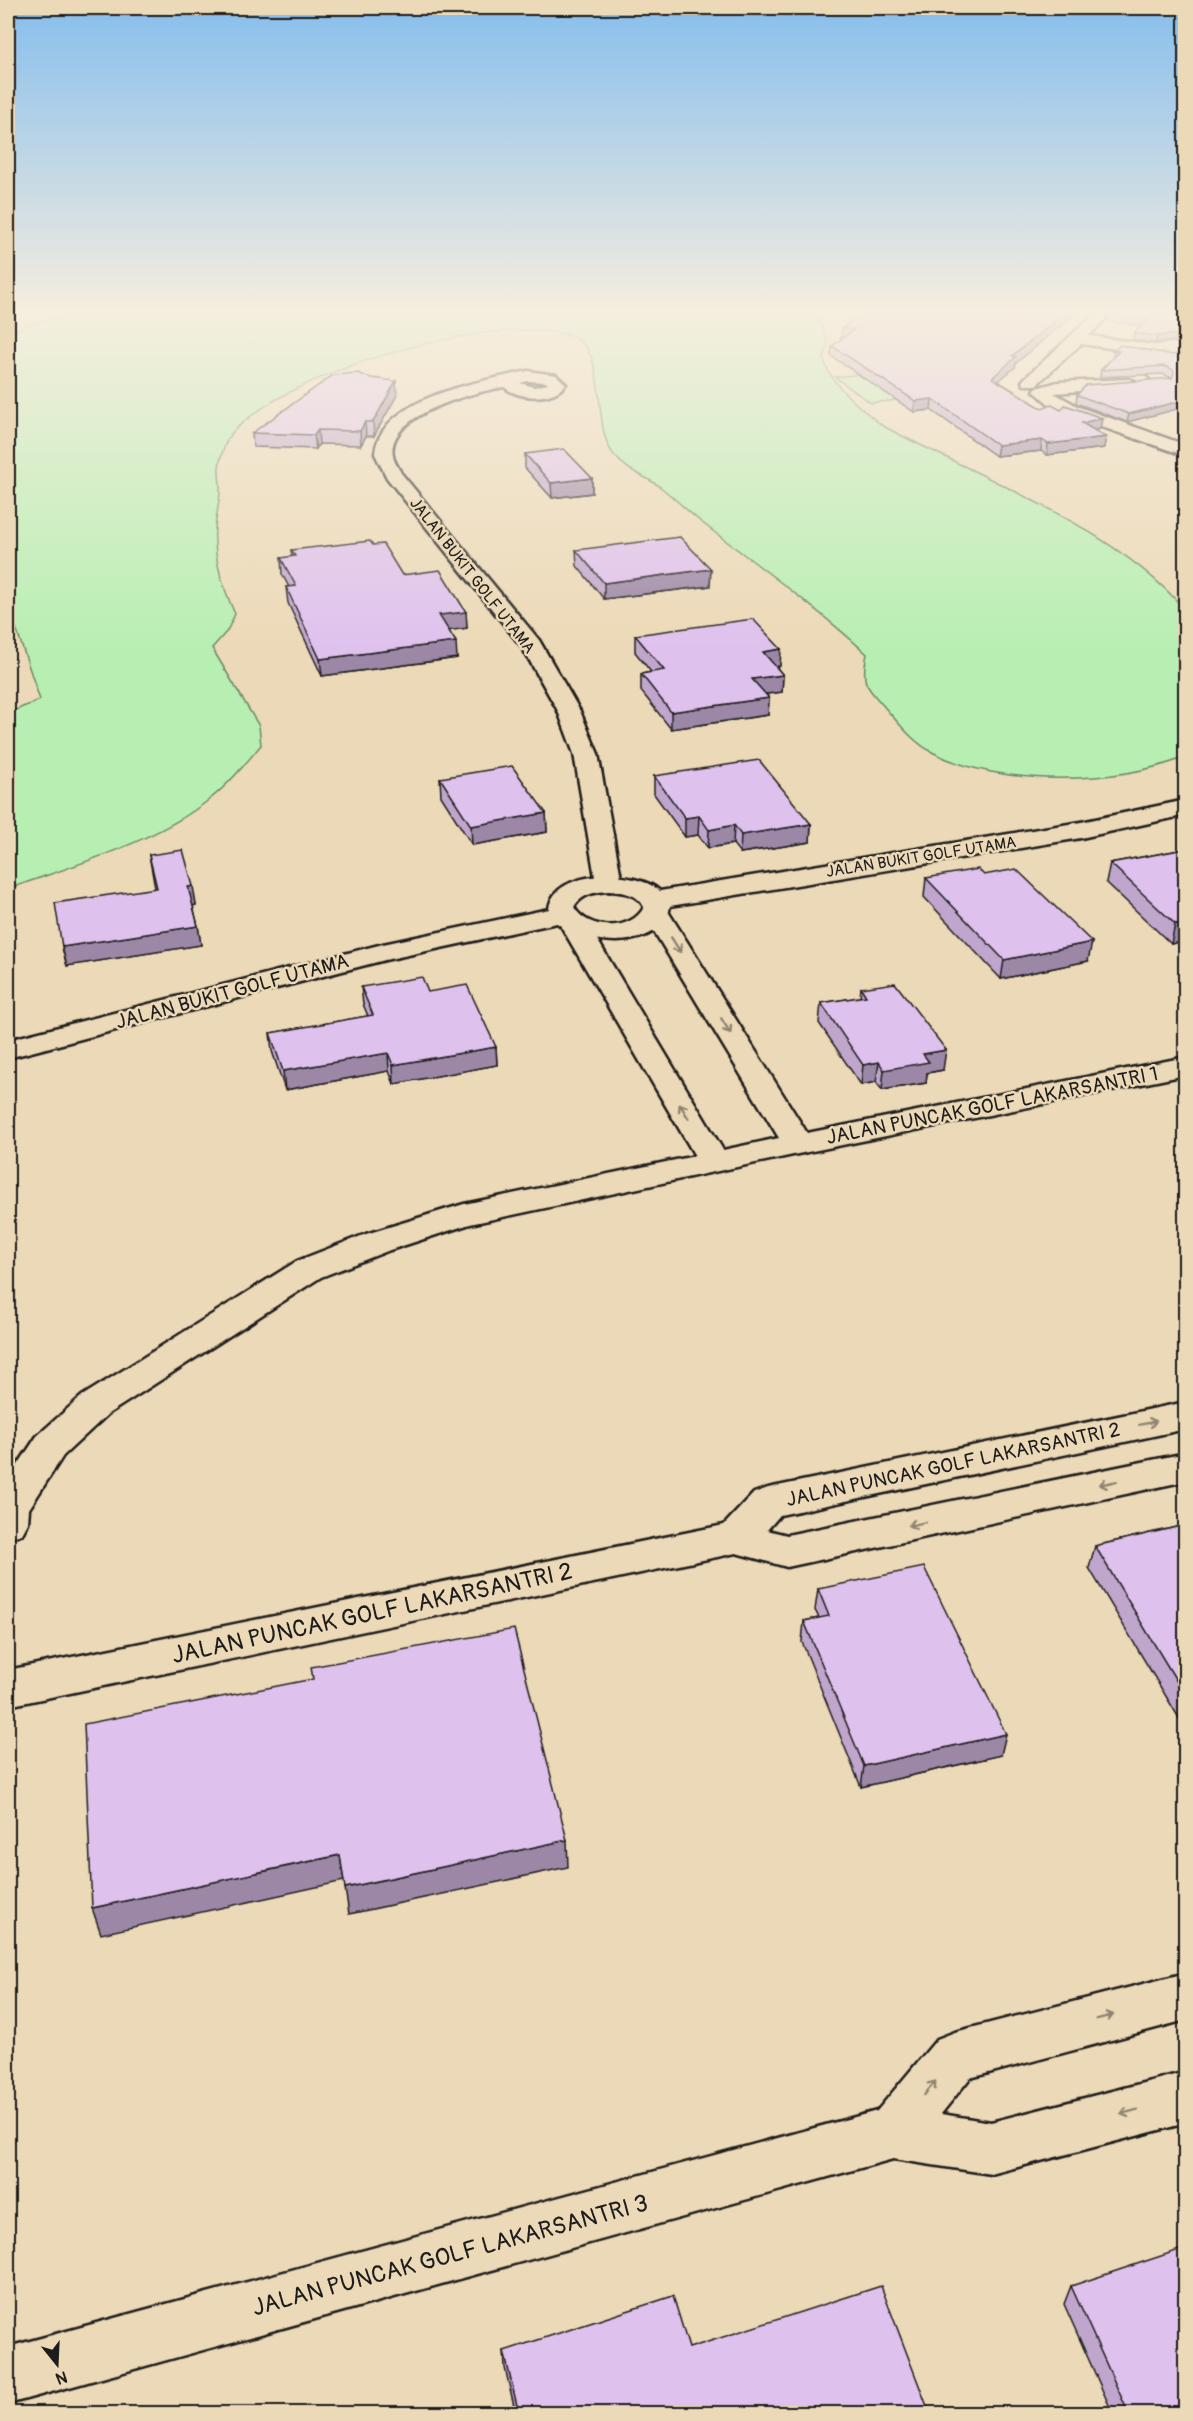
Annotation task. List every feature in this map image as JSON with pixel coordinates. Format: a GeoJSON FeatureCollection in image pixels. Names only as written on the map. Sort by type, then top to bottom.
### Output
{"type":"FeatureCollection","features":[{"type":"Feature","properties":{"kind":"street","name":"JALAN BUKIT GOLF UTAMA"},"geometry":{"type":"LineString","coordinates":[[400,423],[386,441],[384,457],[393,474],[531,645],[569,711],[586,754],[609,883]]}},
{"type":"Feature","properties":{"kind":"street"},"geometry":{"type":"LineString","coordinates":[[1107,423],[1185,451]]}},
{"type":"Feature","properties":{"kind":"street","name":"JALAN BUKIT GOLF UTAMA"},"geometry":{"type":"LineString","coordinates":[[655,907],[1081,830],[1185,807]]}},
{"type":"Feature","properties":{"kind":"street"},"geometry":{"type":"LineString","coordinates":[[569,920],[603,933],[622,932],[648,923],[655,907],[641,890],[609,883],[588,886],[571,893],[561,907],[714,1162]]}},
{"type":"Feature","properties":{"kind":"street","name":"JALAN PUNCAK GOLF LAKARSANTRI 1"},"geometry":{"type":"LineString","coordinates":[[655,907],[798,1144]]}},
{"type":"Feature","properties":{"kind":"street","name":"JALAN BUKIT GOLF UTAMA"},"geometry":{"type":"LineString","coordinates":[[8,1049],[383,952],[569,920]]}},
{"type":"Feature","properties":{"kind":"street","name":"JALAN PUNCAK GOLF LAKARSANTRI 1"},"geometry":{"type":"LineString","coordinates":[[8,1523],[10,1507],[50,1446],[95,1405],[309,1269],[378,1242],[464,1215],[798,1144],[1185,1066]]}},
{"type":"Feature","properties":{"kind":"street","name":"JALAN PUNCAK GOLF LAKARSANTRI 2"},"geometry":{"type":"LineString","coordinates":[[736,1538],[768,1503],[1185,1415]]}},
{"type":"Feature","properties":{"kind":"street","name":"JALAN PUNCAK GOLF LAKARSANTRI 2"},"geometry":{"type":"LineString","coordinates":[[8,1688],[736,1538],[787,1551],[1185,1467]]}},
{"type":"Feature","properties":{"kind":"street"},"geometry":{"type":"LineString","coordinates":[[893,2133],[955,2057],[1185,1996]]}},
{"type":"Feature","properties":{"kind":"street","name":"JALAN PUNCAK GOLF LAKARSANTRI 3"},"geometry":{"type":"LineString","coordinates":[[8,2376],[893,2133],[991,2148],[1185,2097]]}},
{"type":"Feature","properties":{"kind":"green space"},"geometry":{"type":"Polygon","coordinates":[[[8,423],[244,423],[231,434],[225,445],[219,470],[220,492],[215,523],[216,551],[219,570],[235,614],[227,631],[212,648],[259,726],[261,745],[217,793],[165,828],[113,852],[8,889],[8,713],[40,700],[14,622],[8,613],[8,423]]]}},
{"type":"Feature","properties":{"kind":"green space"},"geometry":{"type":"Polygon","coordinates":[[[602,423],[879,423],[1044,506],[1122,553],[1156,580],[1185,610],[1185,757],[1127,773],[1059,778],[1024,777],[991,772],[961,764],[934,753],[909,734],[870,691],[864,673],[867,654],[808,604],[665,491],[619,461],[607,443],[602,423]]]}},
{"type":"Feature","properties":{"kind":"building"},"geometry":{"type":"Polygon","coordinates":[[[266,423],[364,423],[360,431],[318,430],[314,435],[252,433],[266,423]]]}},
{"type":"Feature","properties":{"kind":"building"},"geometry":{"type":"Polygon","coordinates":[[[966,423],[1082,423],[1106,437],[1048,444],[1042,440],[998,445],[966,423]]]}},
{"type":"Feature","properties":{"kind":"building"},"geometry":{"type":"Polygon","coordinates":[[[564,449],[592,478],[551,483],[525,454],[564,449]]]}},
{"type":"Feature","properties":{"kind":"building"},"geometry":{"type":"Polygon","coordinates":[[[680,537],[711,569],[604,583],[576,550],[680,537]]]}},
{"type":"Feature","properties":{"kind":"building"},"geometry":{"type":"Polygon","coordinates":[[[370,541],[373,545],[383,544],[402,575],[440,570],[466,612],[439,615],[456,642],[320,659],[286,587],[296,586],[281,558],[295,556],[291,550],[370,541]]]}},
{"type":"Feature","properties":{"kind":"building"},"geometry":{"type":"Polygon","coordinates":[[[753,619],[781,649],[763,652],[783,675],[752,679],[769,698],[671,712],[641,674],[664,670],[635,635],[753,619]]]}},
{"type":"Feature","properties":{"kind":"building"},"geometry":{"type":"Polygon","coordinates":[[[759,760],[811,824],[741,835],[734,825],[709,830],[699,816],[685,818],[654,776],[759,760]]]}},
{"type":"Feature","properties":{"kind":"building"},"geometry":{"type":"Polygon","coordinates":[[[512,766],[546,813],[471,826],[440,778],[512,766]]]}},
{"type":"Feature","properties":{"kind":"building"},"geometry":{"type":"Polygon","coordinates":[[[1185,849],[1185,923],[1175,924],[1110,863],[1185,849]]]}},
{"type":"Feature","properties":{"kind":"building"},"geometry":{"type":"Polygon","coordinates":[[[183,850],[193,886],[188,887],[198,926],[62,947],[55,903],[157,888],[149,855],[183,850]]]}},
{"type":"Feature","properties":{"kind":"building"},"geometry":{"type":"Polygon","coordinates":[[[978,869],[984,875],[1016,869],[1092,942],[1004,960],[926,878],[978,869]]]}},
{"type":"Feature","properties":{"kind":"building"},"geometry":{"type":"Polygon","coordinates":[[[422,977],[428,992],[467,985],[496,1047],[393,1065],[388,1053],[283,1071],[270,1033],[373,1015],[361,987],[422,977]]]}},
{"type":"Feature","properties":{"kind":"building"},"geometry":{"type":"Polygon","coordinates":[[[895,983],[946,1050],[923,1054],[929,1062],[884,1070],[879,1062],[863,1065],[821,1003],[866,996],[861,988],[895,983]]]}},
{"type":"Feature","properties":{"kind":"building"},"geometry":{"type":"Polygon","coordinates":[[[1185,1525],[1185,1695],[1095,1546],[1185,1525]]]}},
{"type":"Feature","properties":{"kind":"building"},"geometry":{"type":"Polygon","coordinates":[[[924,1567],[1006,1734],[864,1766],[804,1621],[829,1616],[818,1589],[924,1567]]]}},
{"type":"Feature","properties":{"kind":"building"},"geometry":{"type":"Polygon","coordinates":[[[514,1629],[567,1840],[345,1888],[340,1855],[92,1908],[84,1724],[313,1679],[311,1667],[514,1629]]]}},
{"type":"Feature","properties":{"kind":"building"},"geometry":{"type":"Polygon","coordinates":[[[1185,2248],[1185,2414],[1129,2414],[1071,2286],[1185,2248]]]}},
{"type":"Feature","properties":{"kind":"building"},"geometry":{"type":"Polygon","coordinates":[[[881,2286],[930,2414],[519,2414],[504,2351],[673,2296],[689,2348],[881,2286]]]}}]}
